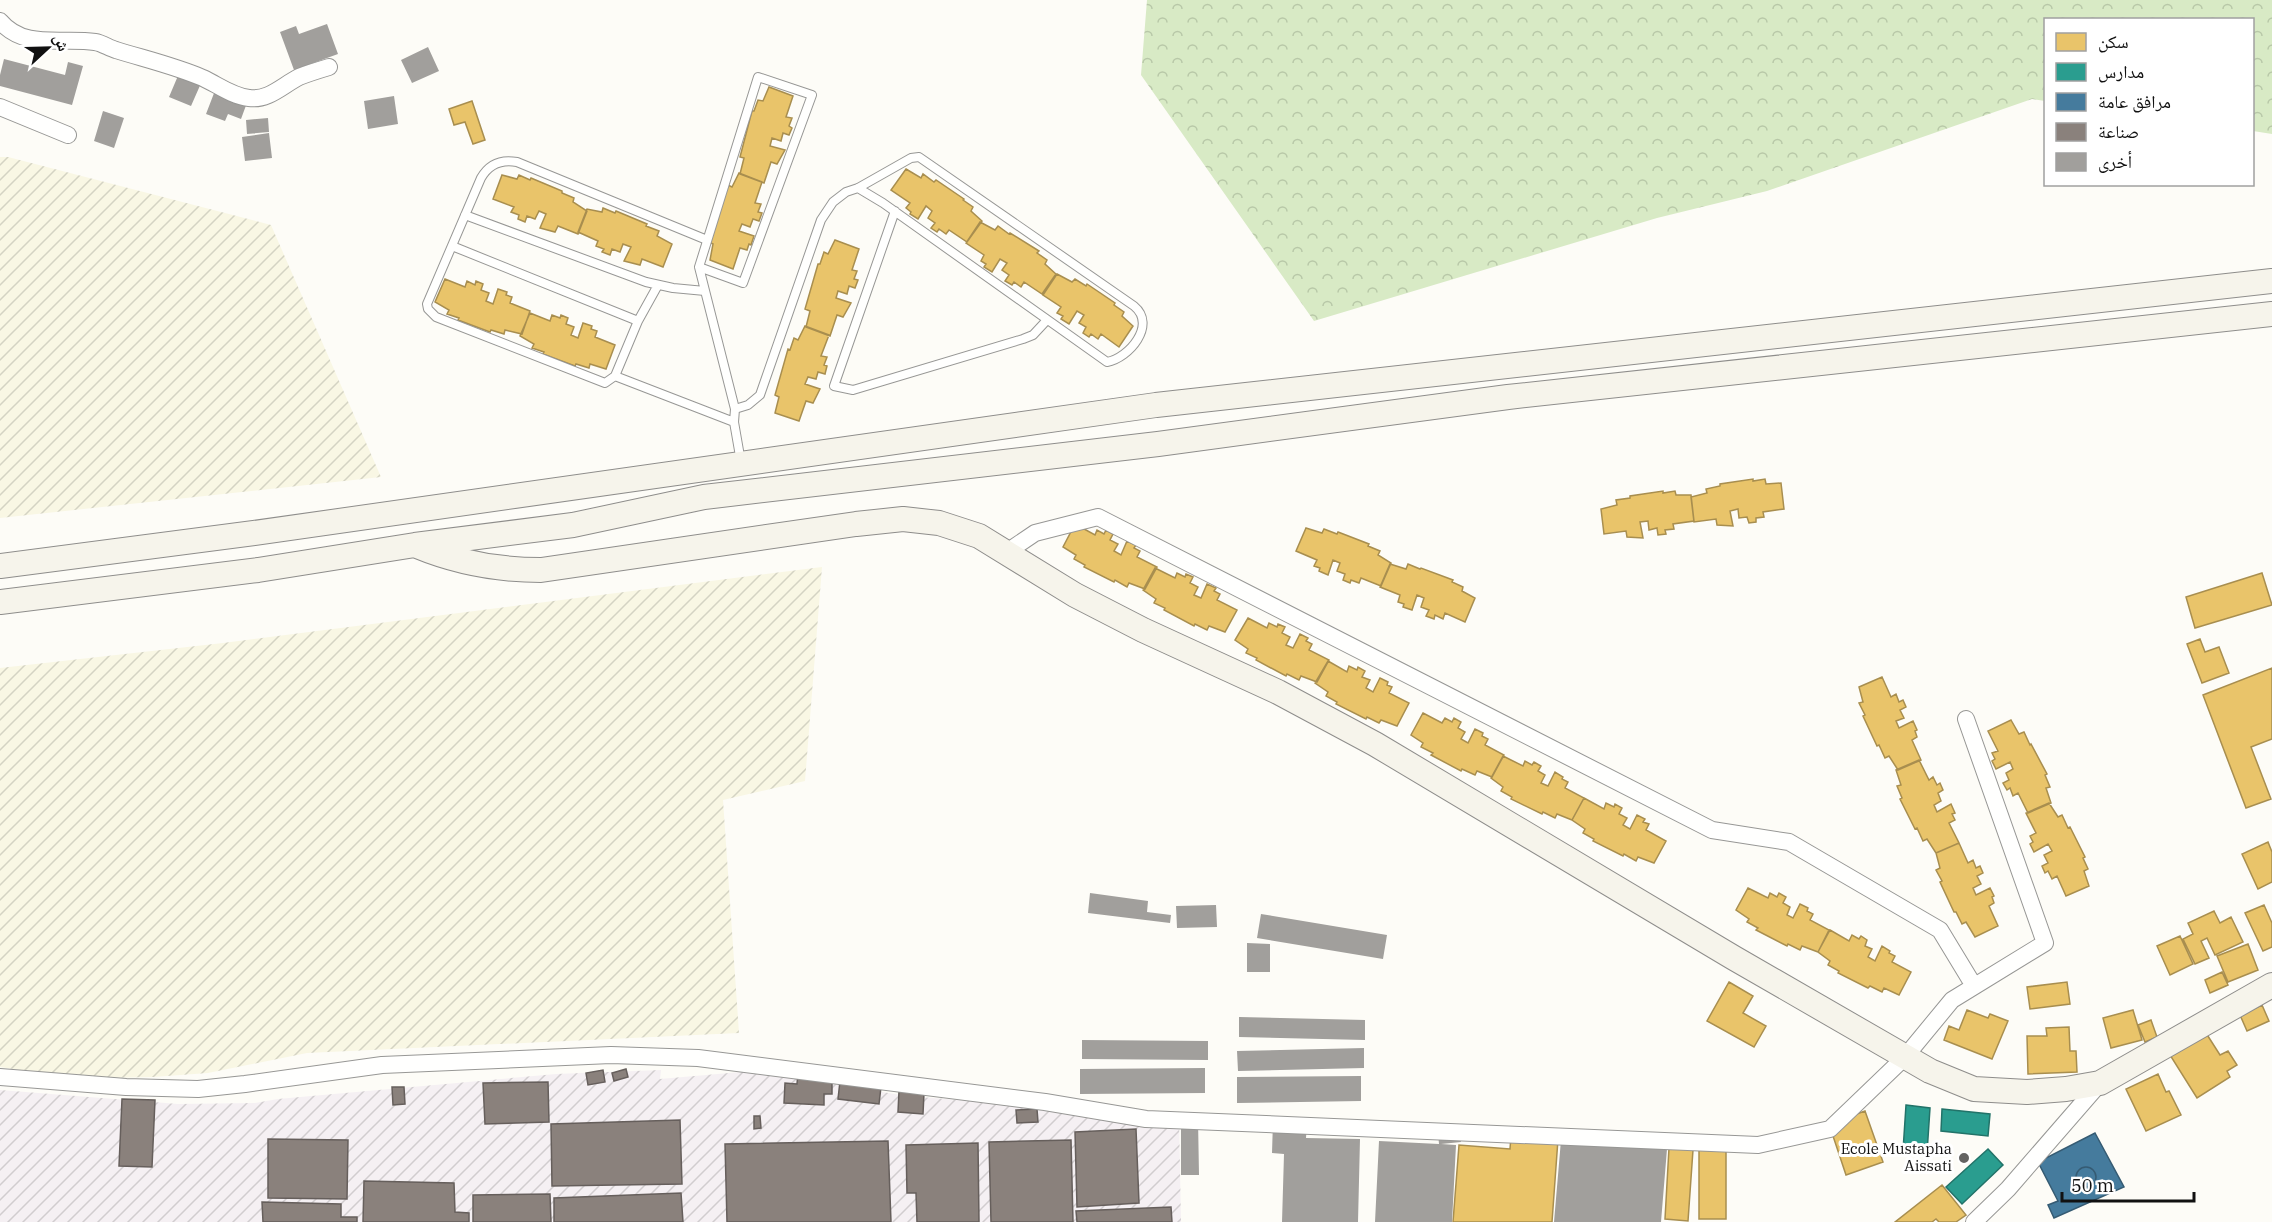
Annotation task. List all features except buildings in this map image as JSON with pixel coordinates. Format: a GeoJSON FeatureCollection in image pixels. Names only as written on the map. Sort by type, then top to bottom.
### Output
{"type":"FeatureCollection","features":[{"type":"Feature","properties":{"kind":"main road"},"geometry":{"type":"LineString","coordinates":[[0,566],[639,480],[1156,405],[2272,281]]}},
{"type":"Feature","properties":{"kind":"main road"},"geometry":{"type":"LineString","coordinates":[[0,602],[258,570],[415,545],[573,525],[704,497],[1146,445],[1509,397],[2272,314]]}},
{"type":"Feature","properties":{"kind":"main road"},"geometry":{"type":"LineString","coordinates":[[639,480],[644,511]]}},
{"type":"Feature","properties":{"kind":"main road"},"geometry":{"type":"LineString","coordinates":[[415,545],[455,560],[489,568],[541,570],[903,519],[939,523],[979,536],[1075,595],[1143,630],[1278,692],[1375,744],[1734,958],[1930,1071],[1974,1089],[2027,1092],[2100,1083],[2272,985]]}},
{"type":"Feature","properties":{"kind":"street"},"geometry":{"type":"LineString","coordinates":[[0,21],[16,35],[33,40],[73,39],[98,42],[112,49],[154,60],[203,78],[234,94],[250,98],[262,98],[297,78],[329,67]]}},
{"type":"Feature","properties":{"kind":"street"},"geometry":{"type":"LineString","coordinates":[[0,107],[68,135]]}},
{"type":"Feature","properties":{"kind":"street"},"geometry":{"type":"LineString","coordinates":[[1007,552],[1035,533],[1098,517],[1712,830],[1789,842],[1940,930],[1974,986]]}},
{"type":"Feature","properties":{"kind":"street"},"geometry":{"type":"LineString","coordinates":[[0,1077],[126,1087],[198,1089],[382,1065],[611,1055],[698,1058],[1045,1102],[1146,1119],[1758,1145],[1830,1129],[1905,1056],[1952,1000],[2045,943],[1966,719]]}},
{"type":"Feature","properties":{"kind":"street"},"geometry":{"type":"LineString","coordinates":[[1974,1222],[2008,1189],[2100,1083]]}},
{"type":"Feature","properties":{"kind":"lane"},"geometry":{"type":"LineString","coordinates":[[699,267],[743,283],[812,95],[758,77],[699,267],[735,409],[734,422],[742,465]]}},
{"type":"Feature","properties":{"kind":"lane"},"geometry":{"type":"LineString","coordinates":[[735,409],[748,405],[760,395],[821,220],[834,202],[846,192],[858,188],[901,162],[919,157],[1141,311],[1144,320],[1142,332],[1124,356],[1107,362],[895,211],[858,188]]}},
{"type":"Feature","properties":{"kind":"lane"},"geometry":{"type":"LineString","coordinates":[[657,285],[638,321],[615,376],[610,381],[600,382],[431,314],[427,304],[485,171],[500,161],[518,162],[707,240]]}},
{"type":"Feature","properties":{"kind":"lane"},"geometry":{"type":"LineString","coordinates":[[895,211],[834,386],[854,390],[1023,339],[1033,335],[1047,320]]}},
{"type":"Feature","properties":{"kind":"lane"},"geometry":{"type":"LineString","coordinates":[[465,215],[657,285],[705,291]]}},
{"type":"Feature","properties":{"kind":"lane"},"geometry":{"type":"LineString","coordinates":[[452,246],[638,321]]}},
{"type":"Feature","properties":{"kind":"lane"},"geometry":{"type":"LineString","coordinates":[[615,376],[734,422]]}},
{"type":"Feature","properties":{"kind":"shaded area"},"geometry":{"type":"Polygon","coordinates":[[[0,157],[8,157],[271,225],[381,477],[0,518],[0,157]]]}},
{"type":"Feature","properties":{"kind":"shaded area"},"geometry":{"type":"Polygon","coordinates":[[[822,567],[805,781],[723,800],[739,1033],[307,1053],[208,1073],[153,1077],[102,1078],[46,1074],[0,1067],[0,668],[223,643],[822,567]]]}},
{"type":"Feature","properties":{"kind":"shaded area"},"geometry":{"type":"Polygon","coordinates":[[[661,1070],[660,1079],[752,1071],[907,1096],[1179,1117],[1181,1222],[0,1222],[0,1090],[178,1104],[255,1103],[556,1074],[661,1070]]]}},
{"type":"Feature","properties":{"kind":"green space"},"geometry":{"type":"Polygon","coordinates":[[[1147,0],[2272,0],[2272,134],[2254,131],[2254,18],[2044,18],[2044,101],[2032,99],[1767,191],[1657,218],[1314,321],[1141,75],[1147,0]]]}},
{"type":"Feature","properties":{"kind":"place","name":"Ecole Mustapha Aissati"},"geometry":{"type":"Point","coordinates":[1964,1158]}}]}
